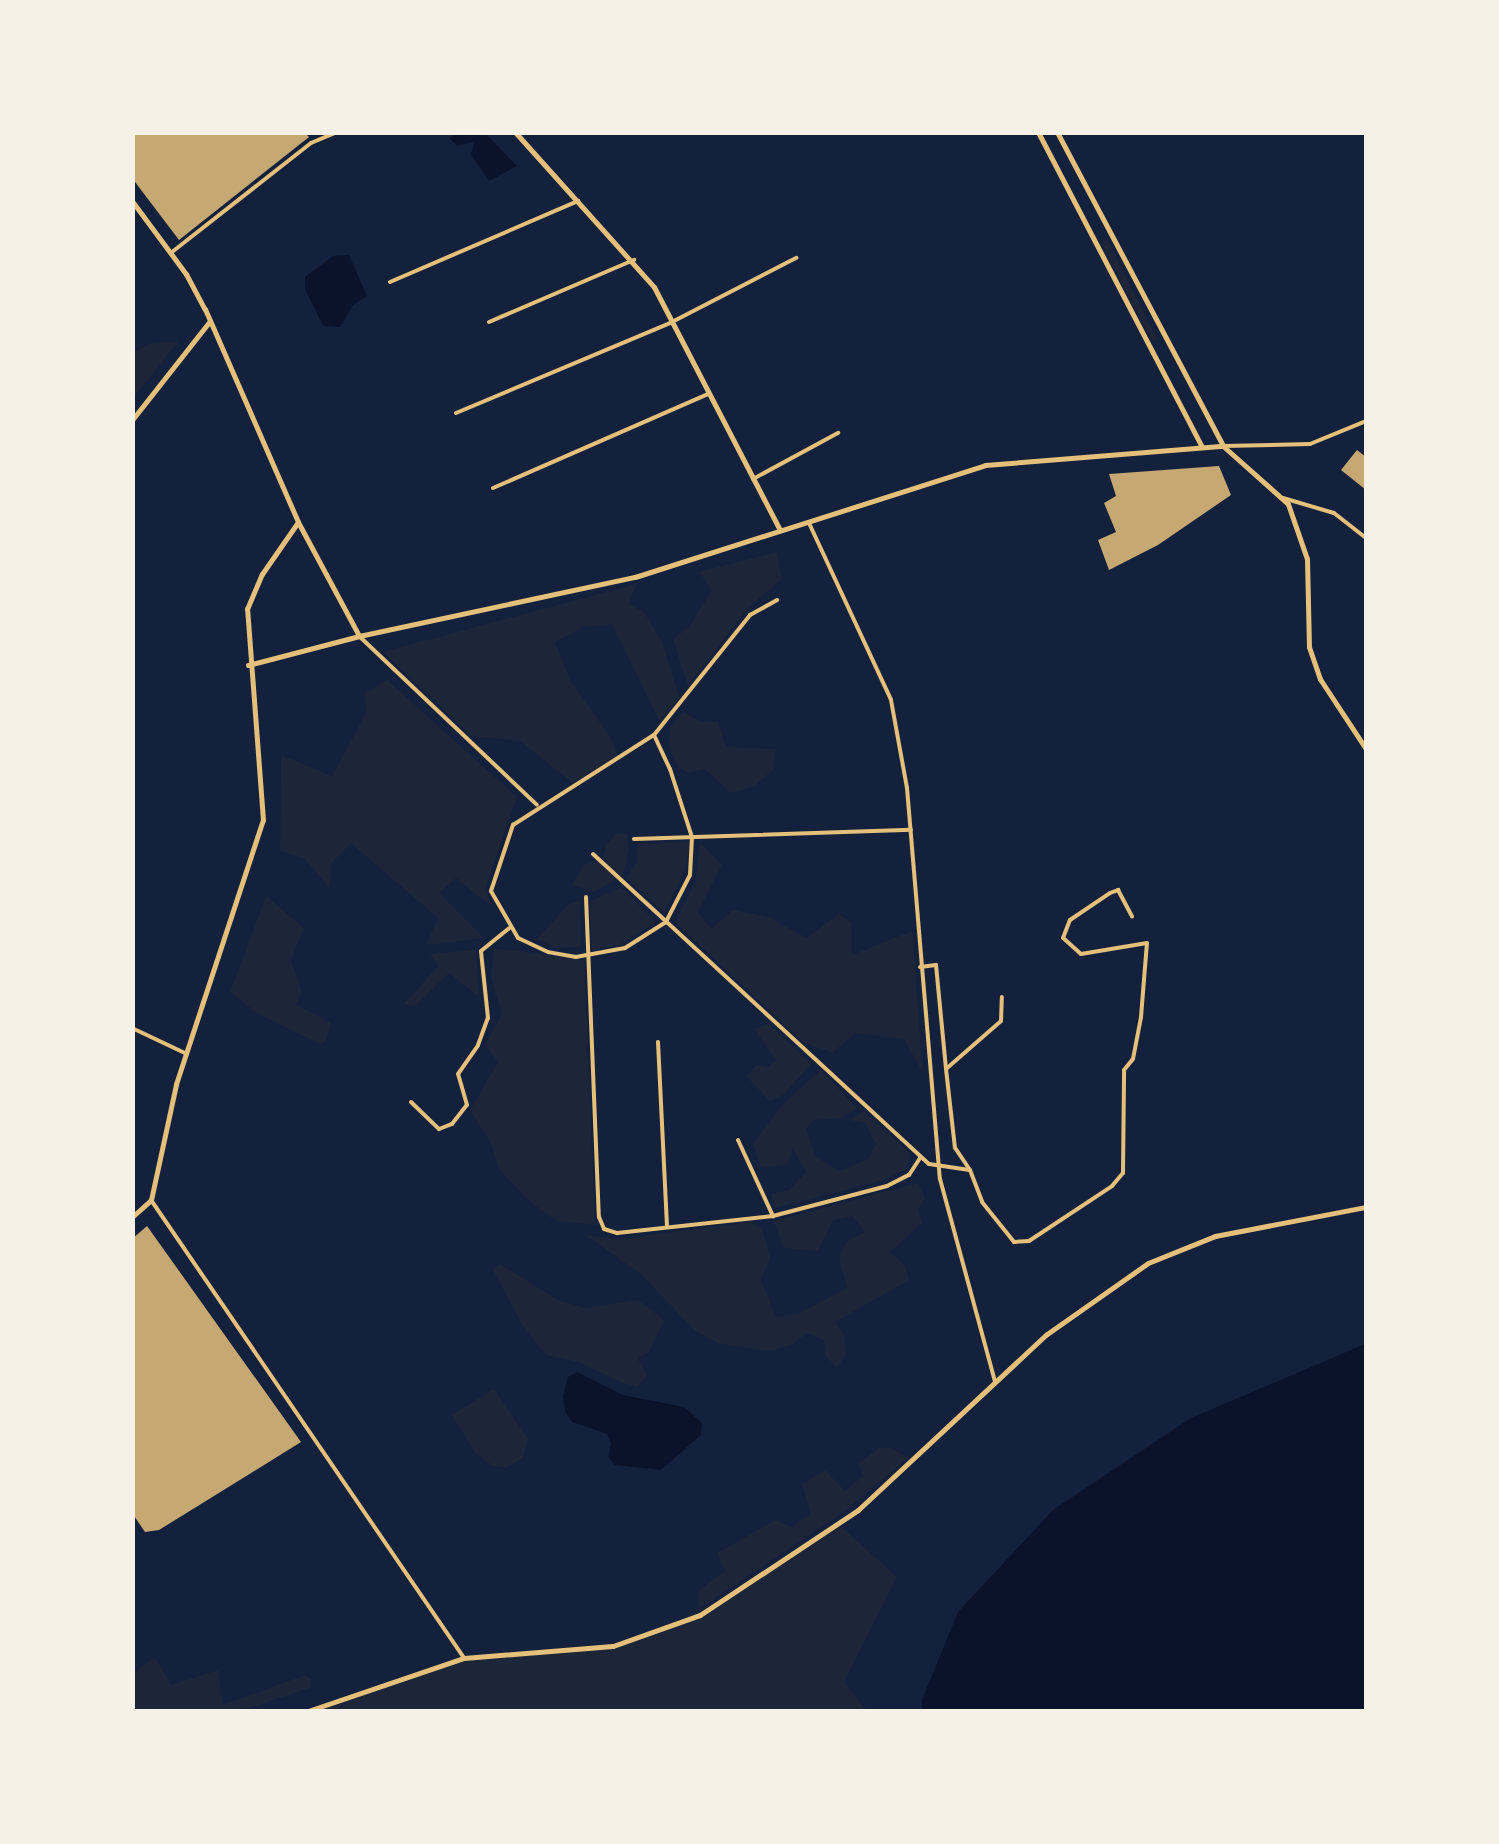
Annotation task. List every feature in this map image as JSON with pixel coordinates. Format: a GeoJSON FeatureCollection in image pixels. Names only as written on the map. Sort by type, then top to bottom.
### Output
{"type":"FeatureCollection","features":[{"type":"Feature","properties":{"kind":"main road"},"geometry":{"type":"LineString","coordinates":[[515,132],[634,260],[654,287],[780,532]]}},
{"type":"Feature","properties":{"kind":"main road"},"geometry":{"type":"LineString","coordinates":[[1038,132],[1202,447]]}},
{"type":"Feature","properties":{"kind":"main road"},"geometry":{"type":"LineString","coordinates":[[1057,132],[1223,446],[1282,498],[1298,526],[1307,559],[1309,647],[1320,680],[1366,748]]}},
{"type":"Feature","properties":{"kind":"main road"},"geometry":{"type":"LineString","coordinates":[[132,201],[170,253],[210,321],[298,522],[359,636]]}},
{"type":"Feature","properties":{"kind":"main road"},"geometry":{"type":"LineString","coordinates":[[132,420],[210,321]]}},
{"type":"Feature","properties":{"kind":"main road"},"geometry":{"type":"LineString","coordinates":[[248,665],[359,636],[635,577],[984,465],[1223,446]]}},
{"type":"Feature","properties":{"kind":"main road"},"geometry":{"type":"LineString","coordinates":[[132,1217],[151,1200],[185,1053],[263,820],[246,609],[262,574],[298,522]]}},
{"type":"Feature","properties":{"kind":"main road"},"geometry":{"type":"LineString","coordinates":[[304,1712],[464,1658],[613,1646],[700,1614],[858,1510],[1047,1334],[1148,1264],[1215,1236],[1366,1207]]}},
{"type":"Feature","properties":{"kind":"street"},"geometry":{"type":"LineString","coordinates":[[170,253],[312,143],[338,132]]}},
{"type":"Feature","properties":{"kind":"street"},"geometry":{"type":"LineString","coordinates":[[390,282],[578,200]]}},
{"type":"Feature","properties":{"kind":"street"},"geometry":{"type":"LineString","coordinates":[[456,412],[672,322],[796,258]]}},
{"type":"Feature","properties":{"kind":"street"},"geometry":{"type":"LineString","coordinates":[[489,322],[634,260]]}},
{"type":"Feature","properties":{"kind":"street"},"geometry":{"type":"LineString","coordinates":[[493,488],[709,394]]}},
{"type":"Feature","properties":{"kind":"street"},"geometry":{"type":"LineString","coordinates":[[1223,446],[1310,444],[1366,421]]}},
{"type":"Feature","properties":{"kind":"street"},"geometry":{"type":"LineString","coordinates":[[753,479],[838,433]]}},
{"type":"Feature","properties":{"kind":"street"},"geometry":{"type":"LineString","coordinates":[[1282,498],[1334,513],[1366,538]]}},
{"type":"Feature","properties":{"kind":"street"},"geometry":{"type":"LineString","coordinates":[[809,522],[891,700],[911,830],[938,1167],[995,1382]]}},
{"type":"Feature","properties":{"kind":"street"},"geometry":{"type":"LineString","coordinates":[[654,736],[670,769],[692,837],[690,875],[666,922],[625,948],[587,954],[548,952],[518,938],[491,891],[493,874],[513,825],[654,736],[750,615],[777,600]]}},
{"type":"Feature","properties":{"kind":"street"},"geometry":{"type":"LineString","coordinates":[[359,636],[538,806]]}},
{"type":"Feature","properties":{"kind":"street"},"geometry":{"type":"LineString","coordinates":[[634,839],[911,830]]}},
{"type":"Feature","properties":{"kind":"street"},"geometry":{"type":"LineString","coordinates":[[593,854],[921,1157],[938,1167],[970,1170]]}},
{"type":"Feature","properties":{"kind":"street"},"geometry":{"type":"LineString","coordinates":[[920,967],[936,965],[956,1148],[970,1170],[982,1202],[1014,1242],[1029,1241],[1124,1174],[1124,1070],[1133,1059],[1142,1016],[1147,943],[1081,954],[1063,938],[1070,920],[1118,890],[1132,916]]}},
{"type":"Feature","properties":{"kind":"street"},"geometry":{"type":"LineString","coordinates":[[586,898],[599,1217],[604,1229],[617,1232],[773,1216],[886,1186],[909,1175],[921,1157]]}},
{"type":"Feature","properties":{"kind":"street"},"geometry":{"type":"LineString","coordinates":[[410,1102],[439,1129],[452,1124],[467,1106],[458,1074],[478,1045],[488,1018],[481,951],[509,928]]}},
{"type":"Feature","properties":{"kind":"street"},"geometry":{"type":"LineString","coordinates":[[946,1069],[1002,1022],[1002,997]]}},
{"type":"Feature","properties":{"kind":"street"},"geometry":{"type":"LineString","coordinates":[[132,1028],[185,1053]]}},
{"type":"Feature","properties":{"kind":"street"},"geometry":{"type":"LineString","coordinates":[[658,1042],[667,1227]]}},
{"type":"Feature","properties":{"kind":"street"},"geometry":{"type":"LineString","coordinates":[[738,1140],[773,1216]]}},
{"type":"Feature","properties":{"kind":"street"},"geometry":{"type":"LineString","coordinates":[[151,1200],[464,1658]]}},
{"type":"Feature","properties":{"kind":"shaded area"},"geometry":{"type":"Polygon","coordinates":[[[454,133],[485,133],[517,166],[489,181],[471,154],[475,141],[457,146],[450,138],[454,133]]]}},
{"type":"Feature","properties":{"kind":"shaded area"},"geometry":{"type":"Polygon","coordinates":[[[1107,239],[1157,339],[1152,341],[1101,243],[1107,239]]]}},
{"type":"Feature","properties":{"kind":"shaded area"},"geometry":{"type":"Polygon","coordinates":[[[349,255],[367,296],[353,305],[340,327],[323,326],[305,289],[305,277],[333,256],[349,255]]]}},
{"type":"Feature","properties":{"kind":"shaded area"},"geometry":{"type":"Polygon","coordinates":[[[179,341],[133,398],[133,353],[148,344],[179,341]]]}},
{"type":"Feature","properties":{"kind":"shaded area"},"geometry":{"type":"Polygon","coordinates":[[[777,552],[782,579],[749,607],[688,686],[673,639],[689,627],[712,590],[699,572],[777,552]]]}},
{"type":"Feature","properties":{"kind":"shaded area"},"geometry":{"type":"Polygon","coordinates":[[[636,584],[629,604],[644,612],[662,642],[679,697],[660,722],[612,624],[583,627],[555,642],[570,680],[611,738],[618,757],[573,783],[520,741],[471,736],[383,652],[636,584]]]}},
{"type":"Feature","properties":{"kind":"shaded area"},"geometry":{"type":"Polygon","coordinates":[[[387,680],[517,797],[485,889],[492,907],[456,878],[439,893],[484,938],[426,945],[438,918],[351,843],[331,864],[330,888],[304,858],[280,851],[281,755],[332,776],[367,711],[364,694],[387,680]]]}},
{"type":"Feature","properties":{"kind":"shaded area"},"geometry":{"type":"Polygon","coordinates":[[[683,712],[702,722],[718,722],[726,747],[776,749],[773,770],[754,786],[731,793],[705,769],[689,773],[678,767],[669,748],[670,727],[683,712]]]}},
{"type":"Feature","properties":{"kind":"shaded area"},"geometry":{"type":"Polygon","coordinates":[[[627,833],[629,849],[623,875],[594,892],[572,885],[584,865],[603,859],[606,845],[616,834],[627,833]]]}},
{"type":"Feature","properties":{"kind":"shaded area"},"geometry":{"type":"Polygon","coordinates":[[[690,842],[685,870],[664,912],[626,878],[637,862],[638,844],[690,842]]]}},
{"type":"Feature","properties":{"kind":"shaded area"},"geometry":{"type":"Polygon","coordinates":[[[700,843],[722,865],[698,912],[711,929],[733,910],[768,917],[807,938],[839,914],[851,922],[852,955],[912,931],[923,1073],[904,1039],[855,1033],[832,1053],[803,1042],[675,922],[695,883],[700,843]]]}},
{"type":"Feature","properties":{"kind":"shaded area"},"geometry":{"type":"Polygon","coordinates":[[[621,887],[656,922],[620,945],[592,950],[590,902],[621,887]]]}},
{"type":"Feature","properties":{"kind":"shaded area"},"geometry":{"type":"Polygon","coordinates":[[[266,896],[304,928],[291,960],[302,992],[296,1005],[331,1023],[326,1041],[320,1044],[257,1013],[230,992],[266,896]]]}},
{"type":"Feature","properties":{"kind":"shaded area"},"geometry":{"type":"Polygon","coordinates":[[[580,901],[581,947],[557,948],[537,939],[569,904],[580,901]]]}},
{"type":"Feature","properties":{"kind":"shaded area"},"geometry":{"type":"Polygon","coordinates":[[[494,948],[584,960],[595,1225],[556,1221],[528,1200],[499,1169],[490,1141],[470,1110],[498,1062],[485,1045],[502,1014],[491,977],[494,948]]]}},
{"type":"Feature","properties":{"kind":"shaded area"},"geometry":{"type":"Polygon","coordinates":[[[476,950],[479,997],[449,973],[415,1006],[404,1004],[438,966],[430,954],[476,950]]]}},
{"type":"Feature","properties":{"kind":"shaded area"},"geometry":{"type":"Polygon","coordinates":[[[769,1024],[811,1064],[783,1095],[770,1101],[746,1076],[757,1065],[768,1067],[776,1060],[754,1029],[769,1024]]]}},
{"type":"Feature","properties":{"kind":"shaded area"},"geometry":{"type":"Polygon","coordinates":[[[821,1070],[857,1108],[842,1118],[814,1120],[806,1129],[816,1157],[840,1171],[868,1159],[876,1144],[865,1123],[850,1120],[864,1111],[910,1153],[907,1169],[884,1180],[775,1208],[771,1194],[789,1190],[806,1172],[793,1148],[787,1164],[760,1168],[753,1143],[784,1103],[821,1070]]]}},
{"type":"Feature","properties":{"kind":"shaded area"},"geometry":{"type":"Polygon","coordinates":[[[918,1183],[925,1198],[918,1209],[922,1223],[890,1252],[905,1266],[909,1280],[835,1322],[844,1335],[846,1354],[837,1368],[825,1355],[824,1340],[807,1333],[793,1344],[772,1351],[720,1344],[694,1330],[642,1275],[586,1235],[618,1239],[751,1222],[762,1229],[770,1257],[761,1280],[776,1317],[798,1314],[847,1288],[839,1259],[846,1242],[865,1232],[853,1216],[833,1220],[818,1251],[793,1249],[783,1247],[774,1221],[918,1183]]]}},
{"type":"Feature","properties":{"kind":"shaded area"},"geometry":{"type":"Polygon","coordinates":[[[500,1264],[558,1300],[585,1308],[638,1300],[664,1320],[649,1352],[638,1359],[647,1375],[638,1386],[625,1384],[579,1362],[546,1355],[523,1326],[493,1270],[500,1264]]]}},
{"type":"Feature","properties":{"kind":"shaded area"},"geometry":{"type":"Polygon","coordinates":[[[1365,1344],[1366,1711],[922,1711],[922,1700],[958,1612],[1053,1510],[1191,1418],[1365,1344]]]}},
{"type":"Feature","properties":{"kind":"shaded area"},"geometry":{"type":"Polygon","coordinates":[[[577,1372],[623,1395],[684,1407],[702,1423],[701,1435],[661,1470],[615,1465],[608,1457],[611,1443],[607,1434],[572,1422],[565,1412],[563,1396],[568,1377],[577,1372]]]}},
{"type":"Feature","properties":{"kind":"shaded area"},"geometry":{"type":"Polygon","coordinates":[[[494,1389],[528,1439],[523,1458],[506,1468],[493,1466],[475,1453],[452,1415],[494,1389]]]}},
{"type":"Feature","properties":{"kind":"shaded area"},"geometry":{"type":"Polygon","coordinates":[[[891,1447],[908,1458],[845,1511],[699,1609],[698,1591],[725,1571],[717,1553],[776,1520],[791,1527],[811,1514],[802,1484],[825,1470],[845,1491],[863,1476],[858,1464],[879,1448],[891,1447]]]}},
{"type":"Feature","properties":{"kind":"shaded area"},"geometry":{"type":"Polygon","coordinates":[[[838,1524],[897,1577],[844,1682],[867,1711],[305,1712],[464,1658],[613,1646],[716,1604],[838,1524]]]}},
{"type":"Feature","properties":{"kind":"shaded area"},"geometry":{"type":"Polygon","coordinates":[[[155,1657],[171,1685],[218,1670],[223,1705],[305,1675],[311,1679],[310,1688],[239,1711],[133,1711],[133,1674],[155,1657]]]}},
{"type":"Feature","properties":{"kind":"building"},"geometry":{"type":"Polygon","coordinates":[[[132,132],[304,132],[309,137],[179,240],[132,178],[132,132]]]}},
{"type":"Feature","properties":{"kind":"building"},"geometry":{"type":"Polygon","coordinates":[[[1357,450],[1366,457],[1366,490],[1341,470],[1357,450]]]}},
{"type":"Feature","properties":{"kind":"building"},"geometry":{"type":"Polygon","coordinates":[[[1219,466],[1231,495],[1158,545],[1109,570],[1098,540],[1116,532],[1104,503],[1116,496],[1109,474],[1219,466]]]}},
{"type":"Feature","properties":{"kind":"building"},"geometry":{"type":"Polygon","coordinates":[[[147,1226],[301,1442],[159,1530],[145,1532],[132,1513],[132,1239],[147,1226]]]}}]}
